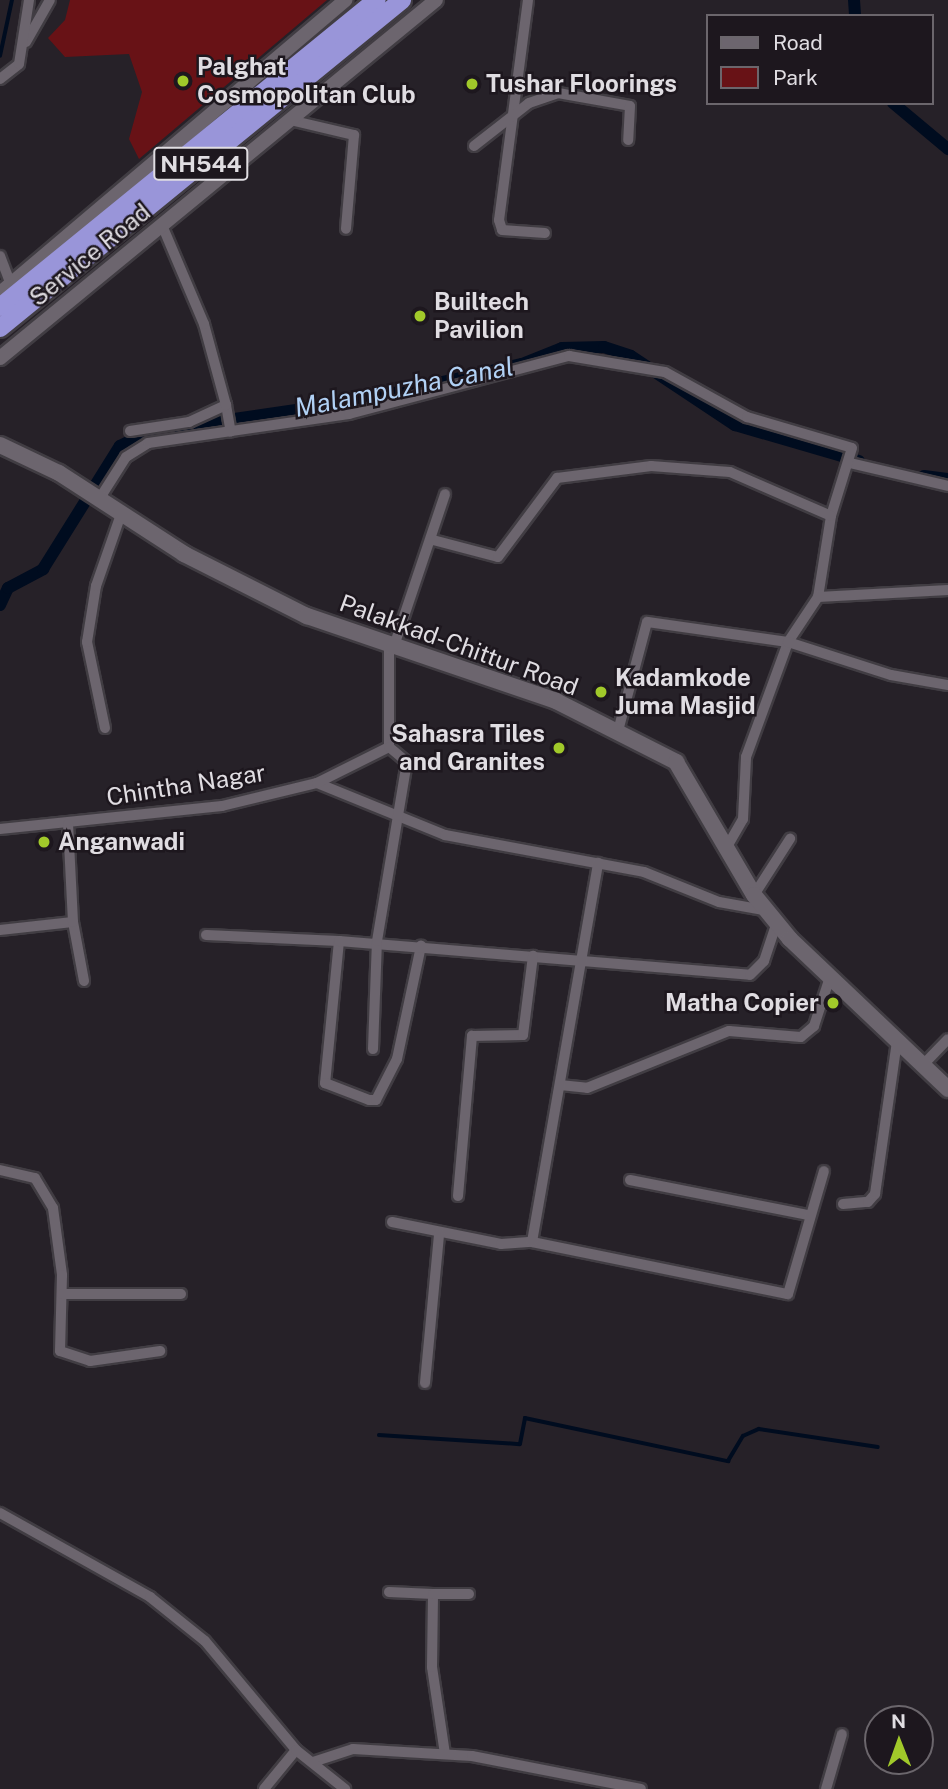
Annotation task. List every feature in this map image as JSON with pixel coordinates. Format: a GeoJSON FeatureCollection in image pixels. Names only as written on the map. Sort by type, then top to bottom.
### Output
{"type":"FeatureCollection","features":[{"type":"Feature","properties":{"kind":"highway","name":"NH544"},"geometry":{"type":"LineString","coordinates":[[0,306],[377,0]]}},
{"type":"Feature","properties":{"kind":"highway","name":"NH544"},"geometry":{"type":"LineString","coordinates":[[0,328],[402,0]]}},
{"type":"Feature","properties":{"kind":"main road","name":"Palakkad-Chittur Road"},"geometry":{"type":"LineString","coordinates":[[0,445],[79,488],[120,517],[307,616],[392,642],[555,701],[676,762],[728,845],[754,895],[830,977],[948,1088]]}},
{"type":"Feature","properties":{"kind":"street"},"geometry":{"type":"LineString","coordinates":[[23,48],[29,0]]}},
{"type":"Feature","properties":{"kind":"street"},"geometry":{"type":"LineString","coordinates":[[0,79],[13,73],[23,48],[50,0]]}},
{"type":"Feature","properties":{"kind":"street","name":"Service Road"},"geometry":{"type":"LineString","coordinates":[[5,288],[345,0]]}},
{"type":"Feature","properties":{"kind":"street","name":"Service Road"},"geometry":{"type":"LineString","coordinates":[[0,358],[436,0]]}},
{"type":"Feature","properties":{"kind":"street"},"geometry":{"type":"LineString","coordinates":[[527,0],[510,116],[499,220],[502,230],[545,233]]}},
{"type":"Feature","properties":{"kind":"street"},"geometry":{"type":"LineString","coordinates":[[474,146],[539,96],[558,93],[630,106],[628,140]]}},
{"type":"Feature","properties":{"kind":"street"},"geometry":{"type":"LineString","coordinates":[[290,120],[355,135],[346,229]]}},
{"type":"Feature","properties":{"kind":"street"},"geometry":{"type":"LineString","coordinates":[[162,225],[212,347],[231,432]]}},
{"type":"Feature","properties":{"kind":"street"},"geometry":{"type":"LineString","coordinates":[[0,256],[5,288]]}},
{"type":"Feature","properties":{"kind":"street"},"geometry":{"type":"LineString","coordinates":[[97,500],[135,448],[349,414],[406,396],[569,356],[665,372],[747,417],[852,448],[850,463],[831,516],[818,597],[788,642],[746,757],[743,819],[728,845]]}},
{"type":"Feature","properties":{"kind":"street"},"geometry":{"type":"LineString","coordinates":[[130,431],[189,422],[226,405]]}},
{"type":"Feature","properties":{"kind":"street"},"geometry":{"type":"LineString","coordinates":[[850,463],[948,486]]}},
{"type":"Feature","properties":{"kind":"street"},"geometry":{"type":"LineString","coordinates":[[433,540],[498,557],[557,478],[651,466],[730,472],[831,516]]}},
{"type":"Feature","properties":{"kind":"street"},"geometry":{"type":"LineString","coordinates":[[373,1049],[377,941],[407,762],[389,747],[392,642],[433,540],[445,494]]}},
{"type":"Feature","properties":{"kind":"street"},"geometry":{"type":"LineString","coordinates":[[105,728],[87,642],[96,586],[120,517]]}},
{"type":"Feature","properties":{"kind":"street"},"geometry":{"type":"LineString","coordinates":[[818,597],[948,590]]}},
{"type":"Feature","properties":{"kind":"street"},"geometry":{"type":"LineString","coordinates":[[618,732],[644,626],[652,621],[788,642],[891,675],[948,685]]}},
{"type":"Feature","properties":{"kind":"street","name":"Chintha Nagar"},"geometry":{"type":"LineString","coordinates":[[0,829],[222,806],[317,783],[389,747]]}},
{"type":"Feature","properties":{"kind":"street"},"geometry":{"type":"LineString","coordinates":[[206,935],[377,941],[665,968],[758,973],[773,916],[719,902],[644,872],[444,835],[396,819],[317,783]]}},
{"type":"Feature","properties":{"kind":"street"},"geometry":{"type":"LineString","coordinates":[[68,824],[74,922],[84,981]]}},
{"type":"Feature","properties":{"kind":"street"},"geometry":{"type":"LineString","coordinates":[[754,895],[790,839]]}},
{"type":"Feature","properties":{"kind":"street"},"geometry":{"type":"LineString","coordinates":[[532,1242],[598,863]]}},
{"type":"Feature","properties":{"kind":"street"},"geometry":{"type":"LineString","coordinates":[[0,930],[74,922]]}},
{"type":"Feature","properties":{"kind":"street"},"geometry":{"type":"LineString","coordinates":[[339,941],[325,1083],[369,1100],[376,1100],[397,1059],[421,946]]}},
{"type":"Feature","properties":{"kind":"street"},"geometry":{"type":"LineString","coordinates":[[458,1196],[471,1036],[523,1035],[533,956]]}},
{"type":"Feature","properties":{"kind":"street"},"geometry":{"type":"LineString","coordinates":[[559,1085],[587,1088],[729,1031],[801,1037],[814,1026],[830,977]]}},
{"type":"Feature","properties":{"kind":"street"},"geometry":{"type":"LineString","coordinates":[[922,1066],[948,1039]]}},
{"type":"Feature","properties":{"kind":"street"},"geometry":{"type":"LineString","coordinates":[[843,1204],[874,1199],[897,1041]]}},
{"type":"Feature","properties":{"kind":"street"},"geometry":{"type":"LineString","coordinates":[[0,1170],[35,1178],[49,1196],[62,1294],[58,1335],[61,1351],[71,1360],[160,1351]]}},
{"type":"Feature","properties":{"kind":"street"},"geometry":{"type":"LineString","coordinates":[[392,1222],[439,1235],[532,1242],[788,1294],[824,1171]]}},
{"type":"Feature","properties":{"kind":"street"},"geometry":{"type":"LineString","coordinates":[[630,1180],[809,1215]]}},
{"type":"Feature","properties":{"kind":"street"},"geometry":{"type":"LineString","coordinates":[[425,1383],[439,1235]]}},
{"type":"Feature","properties":{"kind":"street"},"geometry":{"type":"LineString","coordinates":[[62,1294],[181,1294]]}},
{"type":"Feature","properties":{"kind":"street"},"geometry":{"type":"LineString","coordinates":[[2,1514],[150,1597],[205,1640],[296,1750],[345,1789]]}},
{"type":"Feature","properties":{"kind":"street"},"geometry":{"type":"LineString","coordinates":[[389,1592],[469,1594]]}},
{"type":"Feature","properties":{"kind":"street"},"geometry":{"type":"LineString","coordinates":[[433,1594],[432,1667],[445,1754]]}},
{"type":"Feature","properties":{"kind":"street"},"geometry":{"type":"LineString","coordinates":[[826,1789],[842,1734]]}},
{"type":"Feature","properties":{"kind":"street"},"geometry":{"type":"LineString","coordinates":[[313,1762],[353,1749],[445,1754],[542,1765],[641,1789]]}},
{"type":"Feature","properties":{"kind":"street"},"geometry":{"type":"LineString","coordinates":[[264,1789],[296,1750]]}},
{"type":"Feature","properties":{"kind":"green space","name":"Palghat Cosmopolitan Club"},"geometry":{"type":"Polygon","coordinates":[[[70,0],[327,0],[139,159],[129,139],[142,92],[129,54],[65,57],[48,38],[65,20],[70,0]]]}},
{"type":"Feature","properties":{"kind":"waterway"},"geometry":{"type":"LineString","coordinates":[[0,56],[12,0]]}},
{"type":"Feature","properties":{"kind":"waterway","name":"Malampuzha Canal"},"geometry":{"type":"LineString","coordinates":[[854,0],[855,14]]}},
{"type":"Feature","properties":{"kind":"waterway","name":"Malampuzha Canal"},"geometry":{"type":"LineString","coordinates":[[895,105],[948,149]]}},
{"type":"Feature","properties":{"kind":"waterway","name":"Malampuzha Canal"},"geometry":{"type":"LineString","coordinates":[[179,427],[363,400],[522,364],[562,348],[604,347],[631,356],[735,425],[859,461]]}},
{"type":"Feature","properties":{"kind":"waterway","name":"Malampuzha Canal"},"geometry":{"type":"LineString","coordinates":[[0,605],[8,588],[43,569],[120,446],[151,431]]}},
{"type":"Feature","properties":{"kind":"waterway","name":"Malampuzha Canal"},"geometry":{"type":"LineString","coordinates":[[924,476],[948,479]]}},
{"type":"Feature","properties":{"kind":"waterway"},"geometry":{"type":"LineString","coordinates":[[379,1435],[520,1444],[525,1418],[728,1461],[743,1436],[759,1429],[878,1447]]}},
{"type":"Feature","properties":{"kind":"place","name":"Palghat Cosmopolitan Club"},"geometry":{"type":"Point","coordinates":[183,81]}},
{"type":"Feature","properties":{"kind":"place","name":"Tushar Floorings"},"geometry":{"type":"Point","coordinates":[472,84]}},
{"type":"Feature","properties":{"kind":"place","name":"Builtech Pavilion"},"geometry":{"type":"Point","coordinates":[420,316]}},
{"type":"Feature","properties":{"kind":"place","name":"Kadamkode Juma Masjid"},"geometry":{"type":"Point","coordinates":[601,692]}},
{"type":"Feature","properties":{"kind":"place","name":"Sahasra Tiles and Granites"},"geometry":{"type":"Point","coordinates":[559,748]}},
{"type":"Feature","properties":{"kind":"place","name":"Anganwadi"},"geometry":{"type":"Point","coordinates":[44,842]}},
{"type":"Feature","properties":{"kind":"place","name":"Matha Copier"},"geometry":{"type":"Point","coordinates":[833,1003]}}]}
